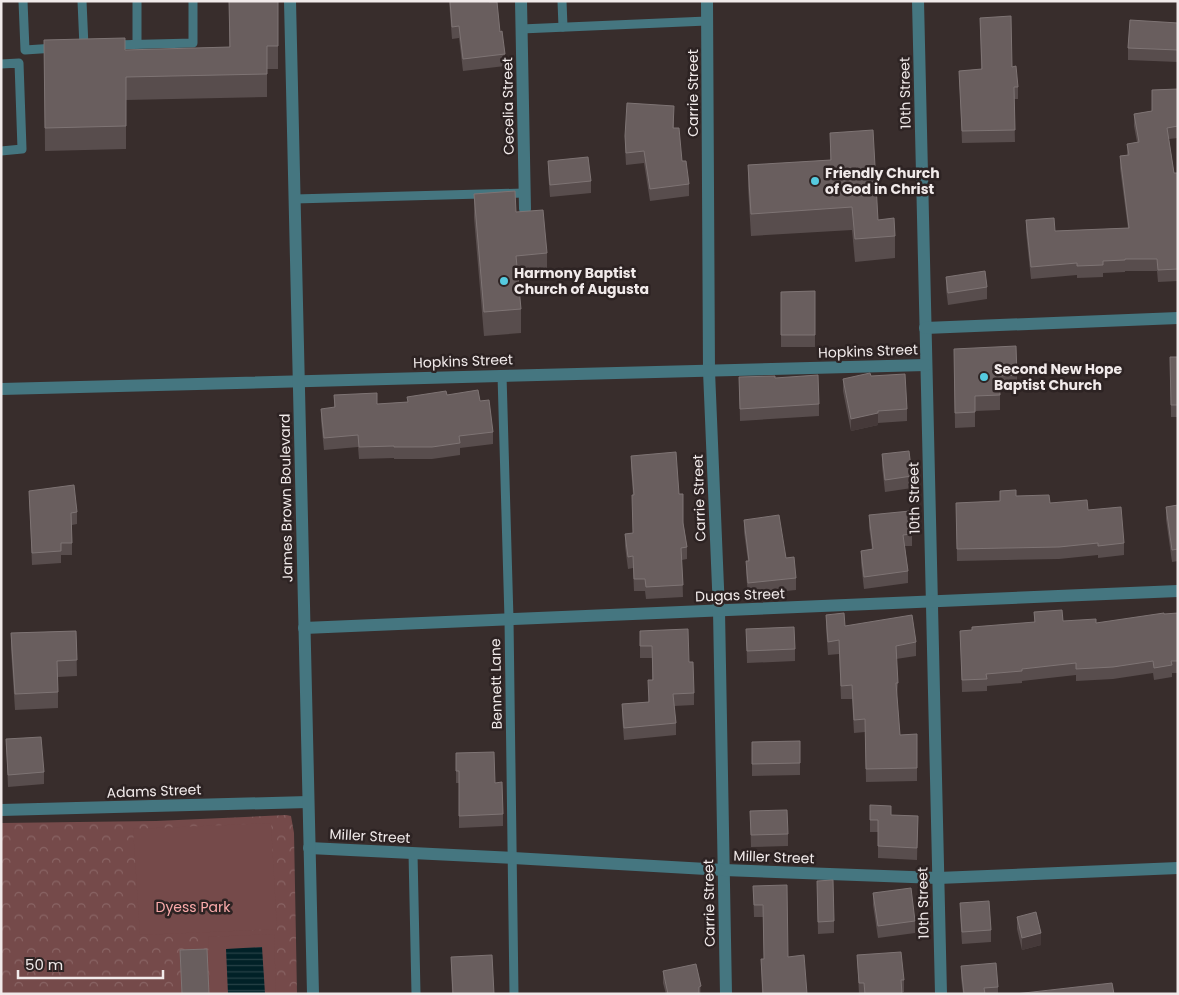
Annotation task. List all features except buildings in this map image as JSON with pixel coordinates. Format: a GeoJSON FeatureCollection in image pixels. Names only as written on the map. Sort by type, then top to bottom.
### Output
{"type":"FeatureCollection","features":[{"type":"Feature","properties":{"kind":"street","name":"James Brown Boulevard"},"geometry":{"type":"LineString","coordinates":[[290,1],[313,994]]}},
{"type":"Feature","properties":{"kind":"street","name":"Cecelia Street"},"geometry":{"type":"LineString","coordinates":[[521,1],[525,209]]}},
{"type":"Feature","properties":{"kind":"street","name":"Carrie Street"},"geometry":{"type":"LineString","coordinates":[[707,1],[710,371],[719,611],[726,994]]}},
{"type":"Feature","properties":{"kind":"street","name":"10th Street"},"geometry":{"type":"LineString","coordinates":[[918,1],[941,994]]}},
{"type":"Feature","properties":{"kind":"street","name":"Hopkins Street"},"geometry":{"type":"LineString","coordinates":[[925,328],[1178,318]]}},
{"type":"Feature","properties":{"kind":"street","name":"Hopkins Street"},"geometry":{"type":"LineString","coordinates":[[1,389],[926,365]]}},
{"type":"Feature","properties":{"kind":"street","name":"Dugas Street"},"geometry":{"type":"LineString","coordinates":[[304,628],[1178,591]]}},
{"type":"Feature","properties":{"kind":"street","name":"Adams Street"},"geometry":{"type":"LineString","coordinates":[[1,810],[308,802]]}},
{"type":"Feature","properties":{"kind":"street","name":"Miller Street"},"geometry":{"type":"LineString","coordinates":[[309,848],[724,870],[938,878],[1178,868]]}},
{"type":"Feature","properties":{"kind":"lane"},"geometry":{"type":"LineString","coordinates":[[24,1],[25,50],[64,48]]}},
{"type":"Feature","properties":{"kind":"lane"},"geometry":{"type":"LineString","coordinates":[[82,1],[84,46]]}},
{"type":"Feature","properties":{"kind":"lane"},"geometry":{"type":"LineString","coordinates":[[137,1],[137,44]]}},
{"type":"Feature","properties":{"kind":"lane"},"geometry":{"type":"LineString","coordinates":[[104,45],[193,43],[193,1]]}},
{"type":"Feature","properties":{"kind":"lane"},"geometry":{"type":"LineString","coordinates":[[562,1],[563,27]]}},
{"type":"Feature","properties":{"kind":"lane"},"geometry":{"type":"LineString","coordinates":[[521,29],[707,21]]}},
{"type":"Feature","properties":{"kind":"lane"},"geometry":{"type":"LineString","coordinates":[[74,47],[94,46]]}},
{"type":"Feature","properties":{"kind":"lane"},"geometry":{"type":"LineString","coordinates":[[1,64],[19,63],[22,149],[1,151]]}},
{"type":"Feature","properties":{"kind":"lane"},"geometry":{"type":"LineString","coordinates":[[294,200],[524,192]]}},
{"type":"Feature","properties":{"kind":"lane","name":"Bennett Lane"},"geometry":{"type":"LineString","coordinates":[[502,375],[509,620],[514,994]]}},
{"type":"Feature","properties":{"kind":"lane"},"geometry":{"type":"LineString","coordinates":[[414,853],[416,994]]}},
{"type":"Feature","properties":{"kind":"green space","name":"Dyess Park"},"geometry":{"type":"Polygon","coordinates":[[[291,816],[294,833],[297,994],[1,994],[1,823],[156,821],[291,816]]]}},
{"type":"Feature","properties":{"kind":"green space"},"geometry":{"type":"Polygon","coordinates":[[[271,823],[277,929],[140,935],[133,829],[271,823]]]}},
{"type":"Feature","properties":{"kind":"green space"},"geometry":{"type":"Polygon","coordinates":[[[274,934],[276,994],[210,994],[208,937],[274,934]]]}},
{"type":"Feature","properties":{"kind":"water"},"geometry":{"type":"Polygon","coordinates":[[[262,947],[265,994],[228,994],[226,949],[262,947]]]}},
{"type":"Feature","properties":{"kind":"place","name":"Friendly Church of God in Christ"},"geometry":{"type":"Point","coordinates":[815,181]}},
{"type":"Feature","properties":{"kind":"place","name":"Harmony Baptist Church of Augusta"},"geometry":{"type":"Point","coordinates":[504,281]}},
{"type":"Feature","properties":{"kind":"place","name":"Second New Hope Baptist Church"},"geometry":{"type":"Point","coordinates":[984,377]}}]}
